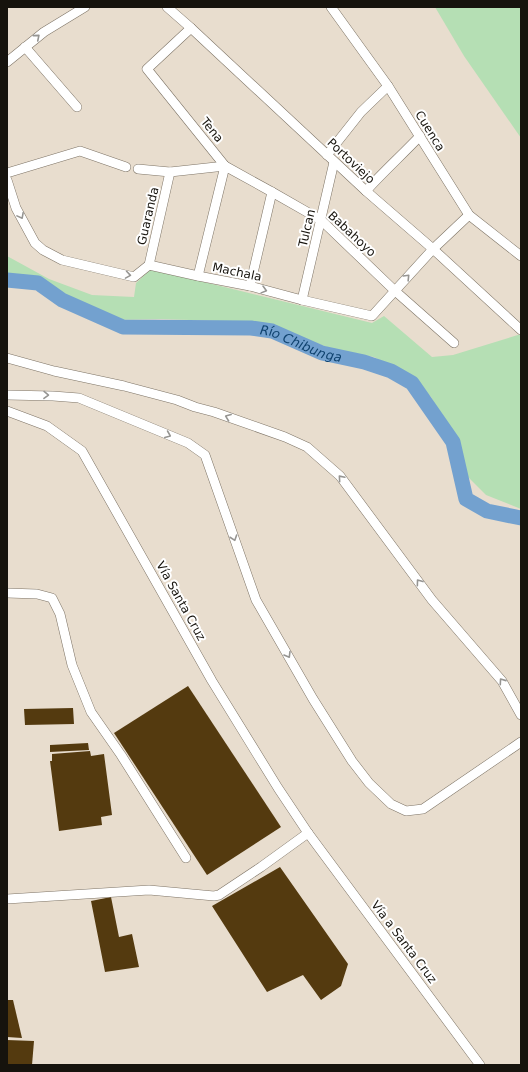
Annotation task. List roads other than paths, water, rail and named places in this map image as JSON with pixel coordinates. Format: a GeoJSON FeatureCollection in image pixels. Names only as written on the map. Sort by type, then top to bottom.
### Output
{"type":"FeatureCollection","features":[{"type":"Feature","properties":{"kind":"street"},"geometry":{"type":"LineString","coordinates":[[7,62],[44,32],[85,7]]}},
{"type":"Feature","properties":{"kind":"street","name":"Portoviejo"},"geometry":{"type":"LineString","coordinates":[[166,7],[191,28],[366,191],[434,249],[521,330]]}},
{"type":"Feature","properties":{"kind":"street","name":"Cuenca"},"geometry":{"type":"LineString","coordinates":[[331,7],[388,86],[469,215],[521,256]]}},
{"type":"Feature","properties":{"kind":"street","name":"Tena"},"geometry":{"type":"LineString","coordinates":[[191,28],[147,69],[225,166]]}},
{"type":"Feature","properties":{"kind":"street"},"geometry":{"type":"LineString","coordinates":[[25,47],[76,107]]}},
{"type":"Feature","properties":{"kind":"street","name":"Tulcan"},"geometry":{"type":"LineString","coordinates":[[302,300],[321,220],[330,158],[361,112],[388,86]]}},
{"type":"Feature","properties":{"kind":"street"},"geometry":{"type":"LineString","coordinates":[[366,191],[384,170],[400,157],[420,136]]}},
{"type":"Feature","properties":{"kind":"street"},"geometry":{"type":"LineString","coordinates":[[7,174],[80,151],[126,166]]}},
{"type":"Feature","properties":{"kind":"street"},"geometry":{"type":"LineString","coordinates":[[138,169],[170,172],[225,166],[198,276]]}},
{"type":"Feature","properties":{"kind":"street","name":"Babahoyo"},"geometry":{"type":"LineString","coordinates":[[225,166],[321,220],[394,290],[454,344]]}},
{"type":"Feature","properties":{"kind":"street","name":"Guaranda"},"geometry":{"type":"LineString","coordinates":[[149,265],[170,172]]}},
{"type":"Feature","properties":{"kind":"street"},"geometry":{"type":"LineString","coordinates":[[7,180],[16,208],[35,243],[43,250],[62,260],[134,277],[149,265]]}},
{"type":"Feature","properties":{"kind":"street"},"geometry":{"type":"LineString","coordinates":[[250,286],[272,192]]}},
{"type":"Feature","properties":{"kind":"street","name":"Machala"},"geometry":{"type":"LineString","coordinates":[[149,265],[250,286],[372,316],[394,290],[469,215]]}},
{"type":"Feature","properties":{"kind":"street"},"geometry":{"type":"LineString","coordinates":[[7,358],[54,371],[124,386],[177,400],[285,437],[307,447],[340,476],[432,600],[502,681],[521,715]]}},
{"type":"Feature","properties":{"kind":"street"},"geometry":{"type":"LineString","coordinates":[[7,395],[79,398],[188,443],[205,455],[256,600],[313,699],[352,761],[369,783],[391,804],[406,811],[423,810],[521,742]]}},
{"type":"Feature","properties":{"kind":"street","name":"Vía Santa Cruz"},"geometry":{"type":"LineString","coordinates":[[7,411],[47,426],[82,451],[212,681],[278,788],[308,833]]}},
{"type":"Feature","properties":{"kind":"street"},"geometry":{"type":"LineString","coordinates":[[7,593],[37,594],[52,598],[60,614],[72,665],[91,712],[121,755],[186,858]]}},
{"type":"Feature","properties":{"kind":"street"},"geometry":{"type":"LineString","coordinates":[[7,899],[149,890],[214,896],[218,895],[261,867],[308,833]]}},
{"type":"Feature","properties":{"kind":"street","name":"Vía a Santa Cruz"},"geometry":{"type":"LineString","coordinates":[[308,833],[480,1065]]}},
{"type":"Feature","properties":{"kind":"waterway","name":"Río Chibunga"},"geometry":{"type":"LineString","coordinates":[[7,280],[38,283],[62,300],[123,327],[251,328],[272,331],[322,353],[364,362],[391,371],[412,383],[453,442],[466,499],[487,511],[521,518]]}}]}
